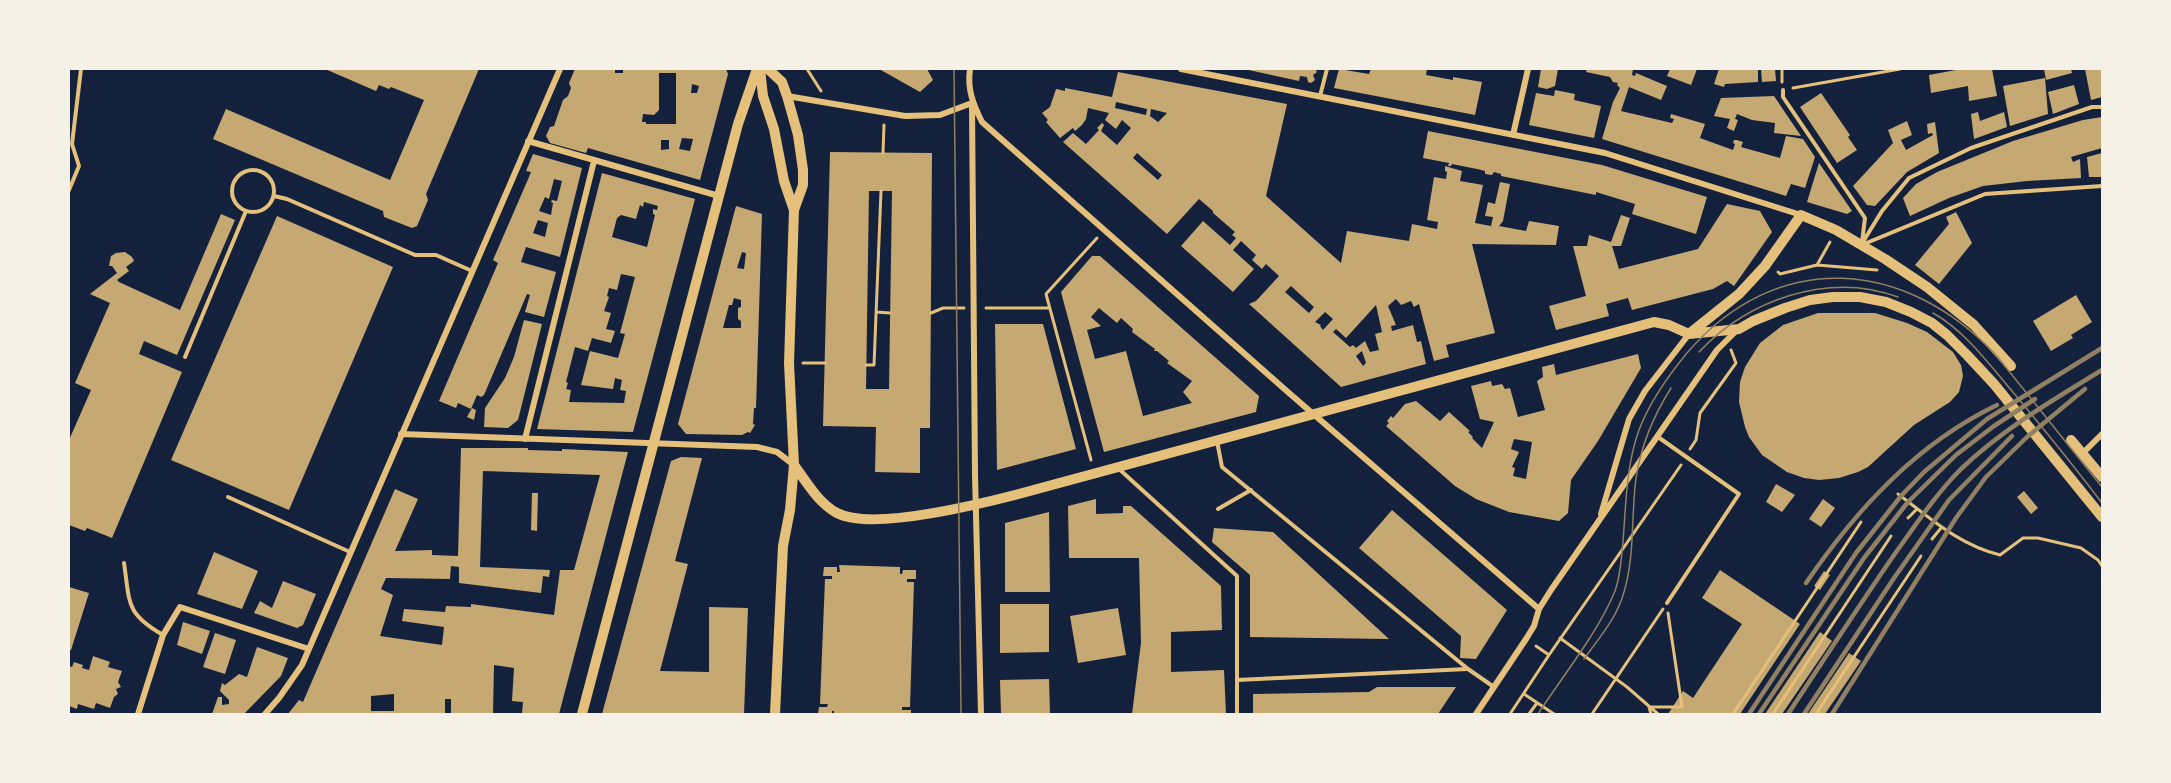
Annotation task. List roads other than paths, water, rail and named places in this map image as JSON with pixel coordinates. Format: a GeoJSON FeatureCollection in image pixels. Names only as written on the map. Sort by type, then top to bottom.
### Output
{"type":"FeatureCollection","features":[{"type":"Feature","properties":{"kind":"main road"},"geometry":{"type":"LineString","coordinates":[[582,714],[738,124],[758,69]]}},
{"type":"Feature","properties":{"kind":"main road"},"geometry":{"type":"LineString","coordinates":[[758,69],[763,96],[774,129],[784,181],[794,210]]}},
{"type":"Feature","properties":{"kind":"main road"},"geometry":{"type":"LineString","coordinates":[[768,69],[782,82],[787,96],[798,135],[803,185],[794,210],[789,363],[794,465],[790,510],[783,546],[775,714]]}},
{"type":"Feature","properties":{"kind":"main road"},"geometry":{"type":"LineString","coordinates":[[1689,334],[1739,294],[1765,266],[1801,215],[1836,230],[1927,287],[1974,325],[2012,366]]}},
{"type":"Feature","properties":{"kind":"main road"},"geometry":{"type":"LineString","coordinates":[[794,465],[824,504],[838,513],[855,518],[880,520],[976,505],[1654,322],[1670,325],[1689,334],[1739,329],[1753,321],[1810,300],[1860,297],[1886,302],[1911,312],[1940,329],[1994,384],[2102,517]]}},
{"type":"Feature","properties":{"kind":"main road"},"geometry":{"type":"LineString","coordinates":[[2070,440],[2102,477]]}},
{"type":"Feature","properties":{"kind":"street"},"geometry":{"type":"LineString","coordinates":[[265,714],[302,665],[560,69]]}},
{"type":"Feature","properties":{"kind":"street"},"geometry":{"type":"LineString","coordinates":[[970,69],[968,83],[972,103],[976,505],[981,714]]}},
{"type":"Feature","properties":{"kind":"street"},"geometry":{"type":"LineString","coordinates":[[1181,69],[1605,153],[1801,215]]}},
{"type":"Feature","properties":{"kind":"street"},"geometry":{"type":"LineString","coordinates":[[1513,135],[1528,69]]}},
{"type":"Feature","properties":{"kind":"street"},"geometry":{"type":"LineString","coordinates":[[787,96],[920,117],[940,115],[972,103]]}},
{"type":"Feature","properties":{"kind":"street"},"geometry":{"type":"LineString","coordinates":[[972,103],[982,122],[1539,609]]}},
{"type":"Feature","properties":{"kind":"street"},"geometry":{"type":"LineString","coordinates":[[528,141],[719,196]]}},
{"type":"Feature","properties":{"kind":"street"},"geometry":{"type":"LineString","coordinates":[[525,439],[594,161]]}},
{"type":"Feature","properties":{"kind":"street"},"geometry":{"type":"LineString","coordinates":[[1476,714],[1534,626],[1539,609],[1599,520],[1717,350],[1739,329]]}},
{"type":"Feature","properties":{"kind":"street"},"geometry":{"type":"LineString","coordinates":[[1599,520],[1629,419],[1645,391],[1689,334]]}},
{"type":"Feature","properties":{"kind":"street"},"geometry":{"type":"LineString","coordinates":[[401,434],[757,447],[777,452],[794,465]]}},
{"type":"Feature","properties":{"kind":"street"},"geometry":{"type":"LineString","coordinates":[[2083,453],[2102,434]]}},
{"type":"Feature","properties":{"kind":"street"},"geometry":{"type":"LineString","coordinates":[[138,714],[163,635],[180,607],[309,649]]}},
{"type":"Feature","properties":{"kind":"lane"},"geometry":{"type":"LineString","coordinates":[[69,190],[79,166],[72,144],[81,69]]}},
{"type":"Feature","properties":{"kind":"lane"},"geometry":{"type":"LineString","coordinates":[[1320,96],[1327,69]]}},
{"type":"Feature","properties":{"kind":"lane"},"geometry":{"type":"LineString","coordinates":[[1783,90],[1783,97],[1865,218],[1861,246]]}},
{"type":"Feature","properties":{"kind":"lane"},"geometry":{"type":"LineString","coordinates":[[1861,246],[1882,211],[1909,178],[1971,148],[2092,107],[2102,107]]}},
{"type":"Feature","properties":{"kind":"lane"},"geometry":{"type":"LineString","coordinates":[[251,170],[264,174],[273,183],[274,196],[265,209],[258,212],[246,211],[237,205],[232,191],[237,177],[251,170]]}},
{"type":"Feature","properties":{"kind":"lane"},"geometry":{"type":"LineString","coordinates":[[1861,246],[1985,194],[2102,186]]}},
{"type":"Feature","properties":{"kind":"lane"},"geometry":{"type":"LineString","coordinates":[[274,196],[287,199],[415,255],[436,255],[472,271]]}},
{"type":"Feature","properties":{"kind":"lane"},"geometry":{"type":"LineString","coordinates":[[185,357],[246,211]]}},
{"type":"Feature","properties":{"kind":"lane"},"geometry":{"type":"LineString","coordinates":[[1657,436],[1739,494],[1667,603]]}},
{"type":"Feature","properties":{"kind":"lane"},"geometry":{"type":"LineString","coordinates":[[1217,440],[1222,466],[1468,669],[1494,687]]}},
{"type":"Feature","properties":{"kind":"lane"},"geometry":{"type":"LineString","coordinates":[[1116,467],[1238,576],[1237,714]]}},
{"type":"Feature","properties":{"kind":"lane"},"geometry":{"type":"LineString","coordinates":[[1218,509],[1251,490]]}},
{"type":"Feature","properties":{"kind":"lane"},"geometry":{"type":"LineString","coordinates":[[228,497],[351,552]]}},
{"type":"Feature","properties":{"kind":"lane"},"geometry":{"type":"LineString","coordinates":[[124,563],[133,612],[146,625],[163,635]]}},
{"type":"Feature","properties":{"kind":"lane"},"geometry":{"type":"LineString","coordinates":[[1237,680],[1468,669]]}},
{"type":"Feature","properties":{"kind":"tram line"},"geometry":{"type":"LineString","coordinates":[[954,69],[961,714]]}},
{"type":"Feature","properties":{"kind":"tram line"},"geometry":{"type":"LineString","coordinates":[[1538,714],[1590,638],[1615,591],[1621,566],[1631,457],[1648,409],[1666,380],[1687,353],[1722,319],[1760,295],[1800,282],[1841,278],[1882,284],[1922,299],[1960,323],[1996,355],[2102,487]]}},
{"type":"Feature","properties":{"kind":"tram line"},"geometry":{"type":"LineString","coordinates":[[1699,352],[1741,318],[1791,295],[1817,289],[1844,287],[1871,290],[1898,297]]}},
{"type":"Feature","properties":{"kind":"tram line"},"geometry":{"type":"LineString","coordinates":[[1933,313],[1956,329],[1985,359],[2102,503]]}},
{"type":"Feature","properties":{"kind":"tram line"},"geometry":{"type":"LineString","coordinates":[[1584,659],[1612,619],[1624,592],[1630,564],[1634,492],[1638,466],[1649,431],[1671,388]]}},
{"type":"Feature","properties":{"kind":"railway"},"geometry":{"type":"LineString","coordinates":[[1749,714],[1856,553],[1901,496],[1924,472],[1987,419],[2102,348]]}},
{"type":"Feature","properties":{"kind":"railway"},"geometry":{"type":"LineString","coordinates":[[1788,714],[1894,555],[1943,489],[1961,469],[2011,428],[2102,370]]}},
{"type":"Feature","properties":{"kind":"railway"},"geometry":{"type":"LineString","coordinates":[[1832,714],[1956,518],[1986,477],[2027,437],[2085,389]]}},
{"type":"Feature","properties":{"kind":"railway"},"geometry":{"type":"LineString","coordinates":[[1759,714],[1864,558],[1908,502],[1956,455],[2035,399]]}},
{"type":"Feature","properties":{"kind":"railway"},"geometry":{"type":"LineString","coordinates":[[1806,583],[1846,530],[1890,481],[1940,439],[1997,405]]}},
{"type":"Feature","properties":{"kind":"railway"},"geometry":{"type":"LineString","coordinates":[[1804,714],[1949,500],[2012,436]]}}]}
